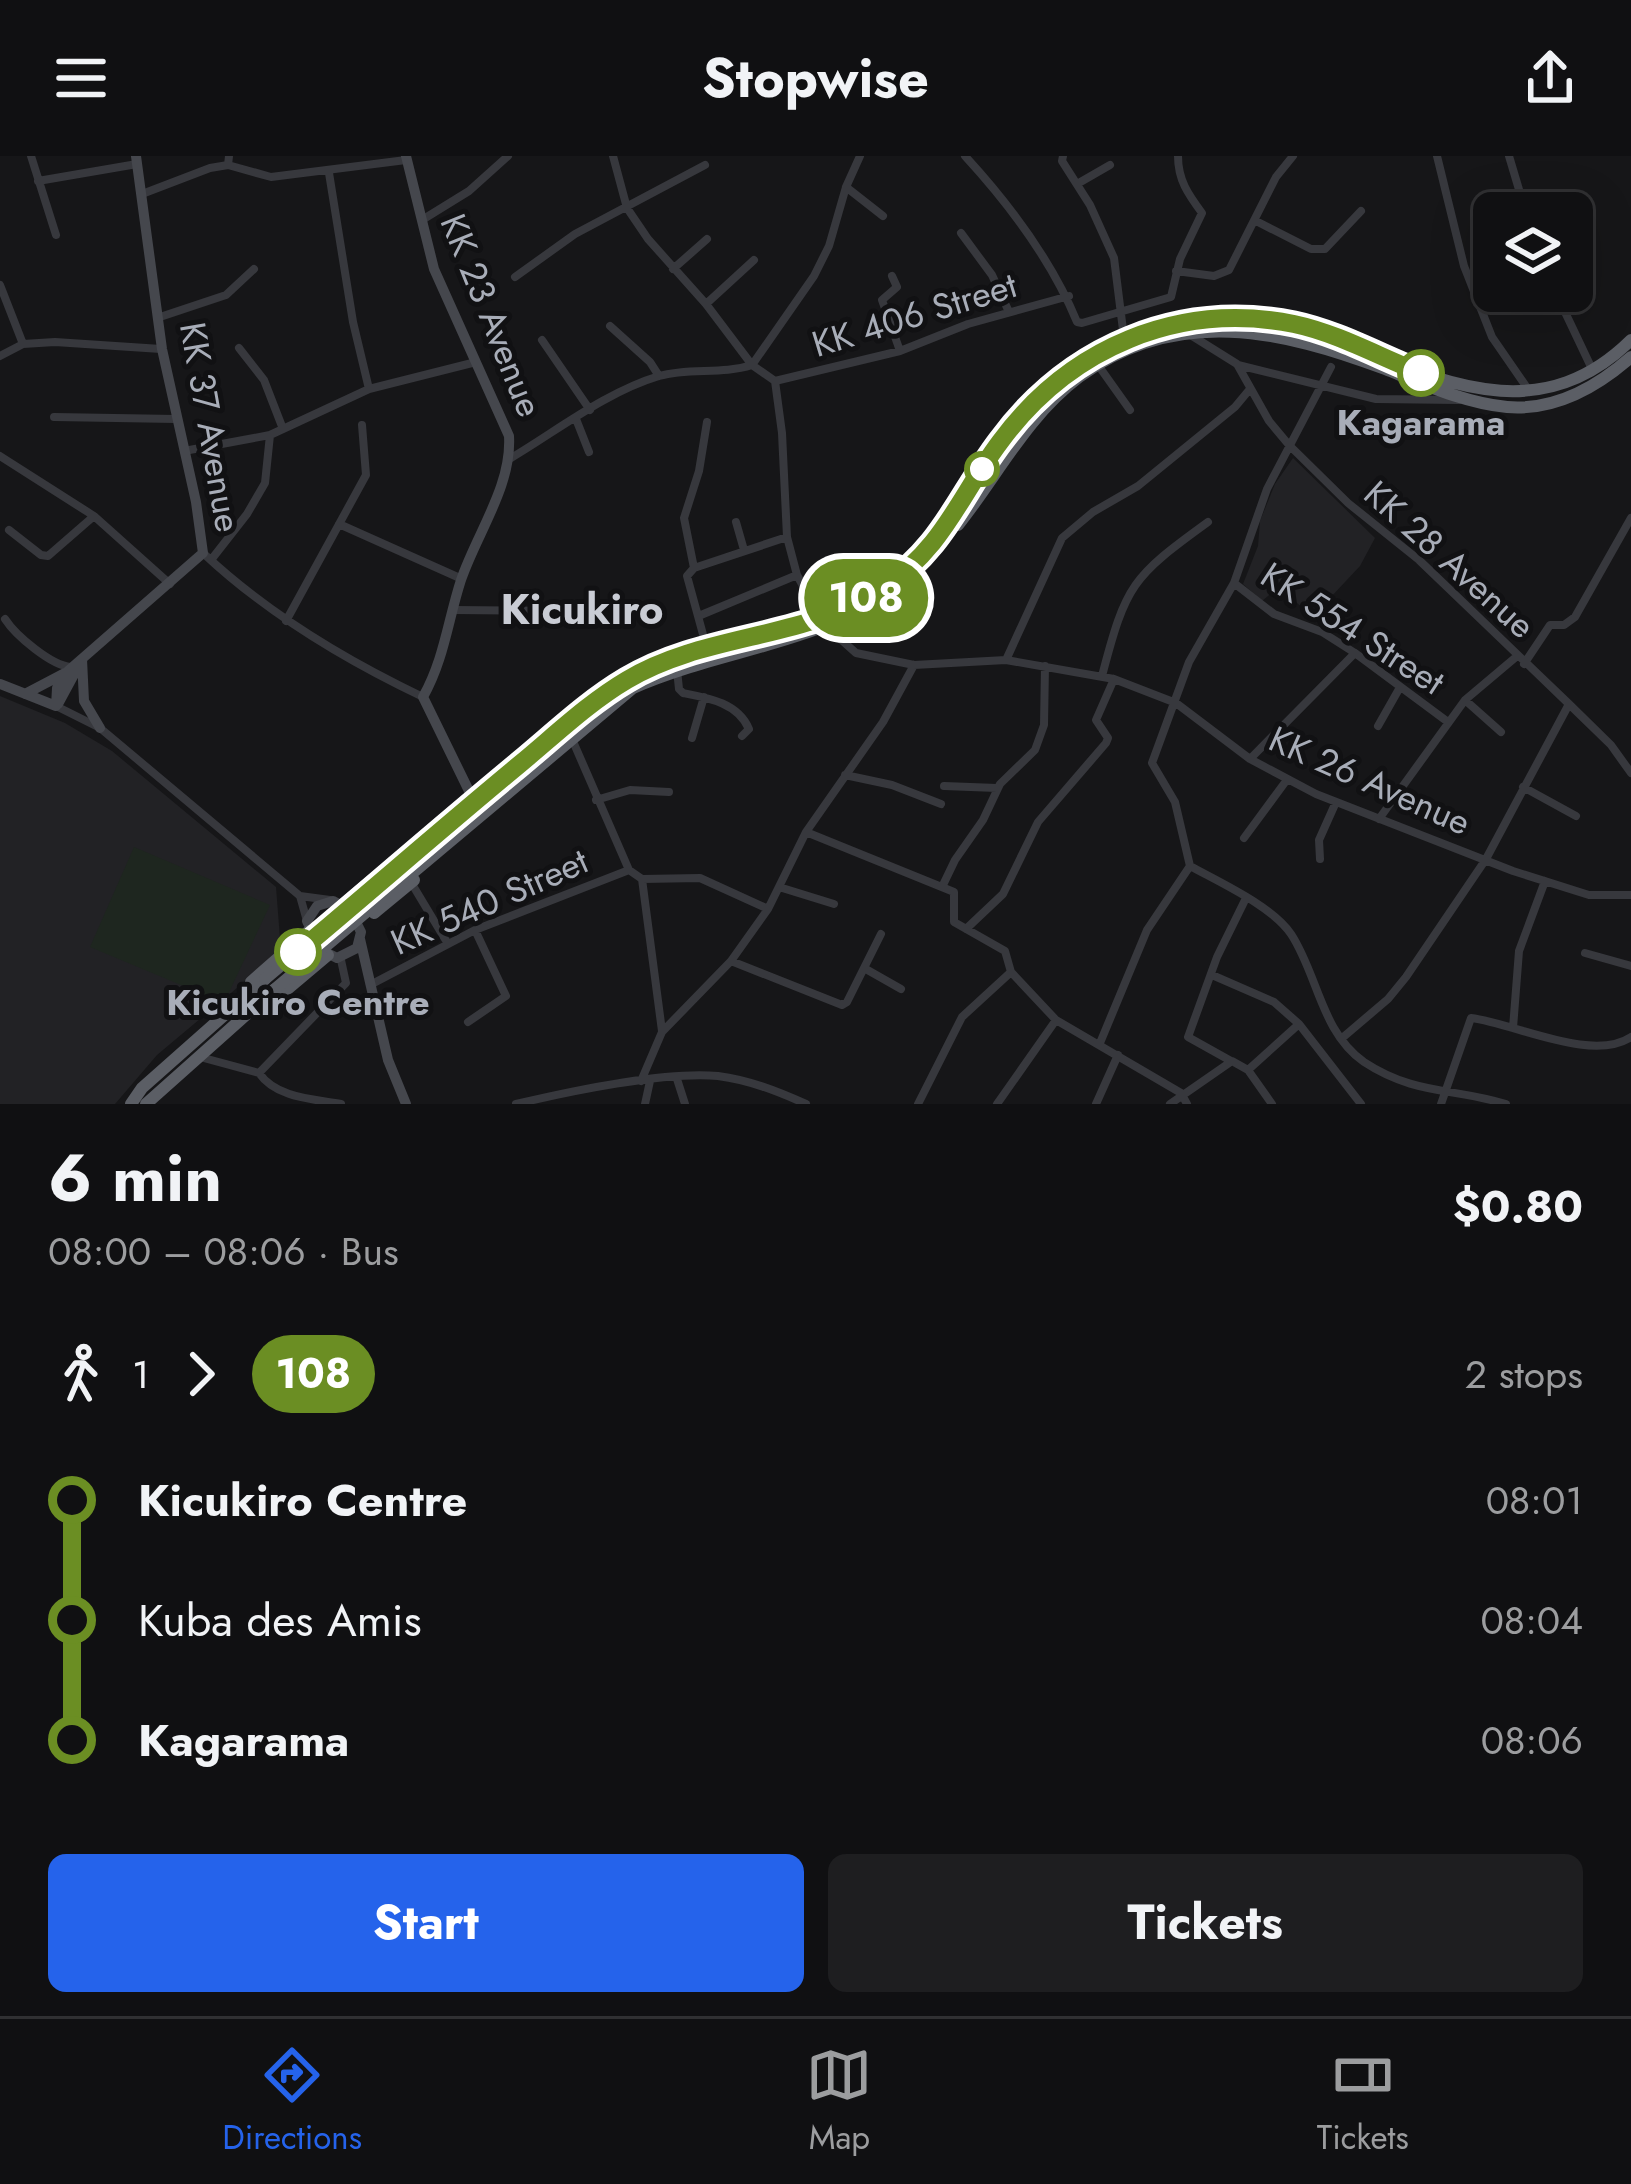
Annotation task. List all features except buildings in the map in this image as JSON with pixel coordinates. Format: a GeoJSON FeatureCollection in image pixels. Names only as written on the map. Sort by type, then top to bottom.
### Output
{"type":"FeatureCollection","features":[{"type":"Feature","properties":{"kind":"highway"},"geometry":{"type":"LineString","coordinates":[[338,903],[484,783],[509,782],[633,688],[677,668],[864,609],[917,571],[1049,404],[1157,327],[1227,318],[1293,324],[1484,391],[1530,392],[1594,378],[1631,340]]}},
{"type":"Feature","properties":{"kind":"highway"},"geometry":{"type":"LineString","coordinates":[[131,1104],[177,1056],[403,878],[625,681],[658,664],[707,649],[824,622],[884,587],[919,558],[956,514],[999,443],[1066,373],[1126,346],[1187,334],[1281,335],[1472,400],[1507,407],[1544,405],[1631,357]]}},
{"type":"Feature","properties":{"kind":"highway"},"geometry":{"type":"LineString","coordinates":[[360,932],[403,878]]}},
{"type":"Feature","properties":{"kind":"highway"},"geometry":{"type":"LineString","coordinates":[[177,1056],[192,1033],[308,926]]}},
{"type":"Feature","properties":{"kind":"highway"},"geometry":{"type":"LineString","coordinates":[[198,1057],[225,1042],[335,958]]}},
{"type":"Feature","properties":{"kind":"highway"},"geometry":{"type":"LineString","coordinates":[[146,1104],[270,984]]}},
{"type":"Feature","properties":{"kind":"main road","name":"KK 23 Avenue"},"geometry":{"type":"LineString","coordinates":[[406,158],[434,269],[509,436],[511,458],[462,579],[439,669],[423,697]]}},
{"type":"Feature","properties":{"kind":"main road","name":"KK 37 Avenue"},"geometry":{"type":"LineString","coordinates":[[136,160],[163,349],[207,557]]}},
{"type":"Feature","properties":{"kind":"main road"},"geometry":{"type":"LineString","coordinates":[[25,694],[74,666],[207,557]]}},
{"type":"Feature","properties":{"kind":"main road"},"geometry":{"type":"LineString","coordinates":[[56,706],[57,688],[74,666]]}},
{"type":"Feature","properties":{"kind":"main road"},"geometry":{"type":"LineString","coordinates":[[56,706],[74,666]]}},
{"type":"Feature","properties":{"kind":"main road"},"geometry":{"type":"LineString","coordinates":[[74,666],[84,700],[100,728]]}},
{"type":"Feature","properties":{"kind":"main road"},"geometry":{"type":"LineString","coordinates":[[0,684],[56,706]]}},
{"type":"Feature","properties":{"kind":"main road"},"geometry":{"type":"LineString","coordinates":[[423,697],[471,795]]}},
{"type":"Feature","properties":{"kind":"main road"},"geometry":{"type":"LineString","coordinates":[[365,970],[335,958],[308,926],[317,906],[338,903],[360,932],[388,1060],[406,1104]]}},
{"type":"Feature","properties":{"kind":"main road"},"geometry":{"type":"LineString","coordinates":[[335,958],[352,953],[360,932]]}},
{"type":"Feature","properties":{"kind":"street"},"geometry":{"type":"LineString","coordinates":[[31,156],[56,236]]}},
{"type":"Feature","properties":{"kind":"street"},"geometry":{"type":"LineString","coordinates":[[421,221],[469,191],[508,156]]}},
{"type":"Feature","properties":{"kind":"street"},"geometry":{"type":"LineString","coordinates":[[613,156],[627,208],[752,365],[775,381],[787,536],[797,575],[824,622]]}},
{"type":"Feature","properties":{"kind":"street"},"geometry":{"type":"LineString","coordinates":[[511,458],[590,410],[659,376],[752,365],[814,276],[860,156]]}},
{"type":"Feature","properties":{"kind":"street"},"geometry":{"type":"LineString","coordinates":[[965,156],[1021,223],[1069,296],[1077,322],[1171,297],[1176,271],[1202,213],[1185,190],[1178,156]]}},
{"type":"Feature","properties":{"kind":"street"},"geometry":{"type":"LineString","coordinates":[[1176,271],[1214,276],[1226,272],[1276,177],[1293,156]]}},
{"type":"Feature","properties":{"kind":"street"},"geometry":{"type":"LineString","coordinates":[[1437,156],[1458,251],[1471,284],[1492,337],[1530,392]]}},
{"type":"Feature","properties":{"kind":"street"},"geometry":{"type":"LineString","coordinates":[[1508,156],[1519,192]]}},
{"type":"Feature","properties":{"kind":"street"},"geometry":{"type":"LineString","coordinates":[[142,194],[229,161],[271,177],[329,173],[406,158]]}},
{"type":"Feature","properties":{"kind":"street"},"geometry":{"type":"LineString","coordinates":[[1060,158],[1114,258],[1126,346]]}},
{"type":"Feature","properties":{"kind":"street"},"geometry":{"type":"LineString","coordinates":[[38,181],[136,160]]}},
{"type":"Feature","properties":{"kind":"street"},"geometry":{"type":"LineString","coordinates":[[515,277],[575,234],[705,165]]}},
{"type":"Feature","properties":{"kind":"street"},"geometry":{"type":"LineString","coordinates":[[1077,184],[1110,165]]}},
{"type":"Feature","properties":{"kind":"street"},"geometry":{"type":"LineString","coordinates":[[329,173],[369,389]]}},
{"type":"Feature","properties":{"kind":"street"},"geometry":{"type":"LineString","coordinates":[[846,187],[883,216]]}},
{"type":"Feature","properties":{"kind":"street"},"geometry":{"type":"LineString","coordinates":[[1256,221],[1311,249],[1325,249],[1361,211]]}},
{"type":"Feature","properties":{"kind":"street"},"geometry":{"type":"LineString","coordinates":[[961,233],[992,275],[1009,312]]}},
{"type":"Feature","properties":{"kind":"street"},"geometry":{"type":"LineString","coordinates":[[673,269],[707,239]]}},
{"type":"Feature","properties":{"kind":"street"},"geometry":{"type":"LineString","coordinates":[[706,304],[754,260]]}},
{"type":"Feature","properties":{"kind":"street"},"geometry":{"type":"LineString","coordinates":[[160,317],[226,295],[254,269]]}},
{"type":"Feature","properties":{"kind":"street"},"geometry":{"type":"LineString","coordinates":[[870,304],[898,286],[892,276]]}},
{"type":"Feature","properties":{"kind":"street"},"geometry":{"type":"LineString","coordinates":[[0,285],[23,344]]}},
{"type":"Feature","properties":{"kind":"street","name":"KK 406 Street"},"geometry":{"type":"LineString","coordinates":[[775,381],[900,350],[1069,296]]}},
{"type":"Feature","properties":{"kind":"street"},"geometry":{"type":"LineString","coordinates":[[882,299],[900,350]]}},
{"type":"Feature","properties":{"kind":"street"},"geometry":{"type":"LineString","coordinates":[[1565,312],[1594,378]]}},
{"type":"Feature","properties":{"kind":"street"},"geometry":{"type":"LineString","coordinates":[[610,326],[659,376]]}},
{"type":"Feature","properties":{"kind":"street"},"geometry":{"type":"LineString","coordinates":[[1187,334],[1237,364],[1319,387],[1389,400],[1472,400]]}},
{"type":"Feature","properties":{"kind":"street"},"geometry":{"type":"LineString","coordinates":[[542,340],[590,410]]}},
{"type":"Feature","properties":{"kind":"street"},"geometry":{"type":"LineString","coordinates":[[0,356],[23,344],[55,342],[163,349]]}},
{"type":"Feature","properties":{"kind":"street"},"geometry":{"type":"LineString","coordinates":[[239,348],[264,380],[283,429]]}},
{"type":"Feature","properties":{"kind":"street"},"geometry":{"type":"LineString","coordinates":[[184,451],[270,435],[369,389],[476,362]]}},
{"type":"Feature","properties":{"kind":"street","name":"KK 28 Avenue"},"geometry":{"type":"LineString","coordinates":[[1237,364],[1289,445],[1569,704],[1611,745],[1631,773]]}},
{"type":"Feature","properties":{"kind":"street"},"geometry":{"type":"LineString","coordinates":[[1098,365],[1130,410]]}},
{"type":"Feature","properties":{"kind":"street","name":"KK 554 Street"},"geometry":{"type":"LineString","coordinates":[[1331,367],[1258,512],[1234,583],[1274,614],[1322,632],[1355,653],[1448,722]]}},
{"type":"Feature","properties":{"kind":"street"},"geometry":{"type":"LineString","coordinates":[[1006,660],[1062,538],[1094,512],[1138,487],[1235,407],[1250,389]]}},
{"type":"Feature","properties":{"kind":"street"},"geometry":{"type":"LineString","coordinates":[[54,417],[176,419]]}},
{"type":"Feature","properties":{"kind":"street"},"geometry":{"type":"LineString","coordinates":[[576,418],[589,452]]}},
{"type":"Feature","properties":{"kind":"street"},"geometry":{"type":"LineString","coordinates":[[706,422],[699,471],[684,518],[707,649]]}},
{"type":"Feature","properties":{"kind":"street"},"geometry":{"type":"LineString","coordinates":[[286,621],[366,476],[362,425]]}},
{"type":"Feature","properties":{"kind":"street"},"geometry":{"type":"LineString","coordinates":[[207,557],[247,514],[265,483],[270,435]]}},
{"type":"Feature","properties":{"kind":"street"},"geometry":{"type":"LineString","coordinates":[[0,456],[94,516],[171,585]]}},
{"type":"Feature","properties":{"kind":"street"},"geometry":{"type":"LineString","coordinates":[[9,530],[41,556],[48,556],[94,516]]}},
{"type":"Feature","properties":{"kind":"street"},"geometry":{"type":"LineString","coordinates":[[1379,820],[1465,700],[1521,660],[1550,625],[1564,625],[1575,617],[1631,518]]}},
{"type":"Feature","properties":{"kind":"street"},"geometry":{"type":"LineString","coordinates":[[736,522],[744,550]]}},
{"type":"Feature","properties":{"kind":"street"},"geometry":{"type":"LineString","coordinates":[[1102,676],[1116,620],[1138,577],[1208,522]]}},
{"type":"Feature","properties":{"kind":"street"},"geometry":{"type":"LineString","coordinates":[[339,524],[462,579]]}},
{"type":"Feature","properties":{"kind":"street"},"geometry":{"type":"LineString","coordinates":[[691,572],[787,536]]}},
{"type":"Feature","properties":{"kind":"street","name":"KK 37 Avenue"},"geometry":{"type":"LineString","coordinates":[[207,557],[286,621],[371,673],[423,697]]}},
{"type":"Feature","properties":{"kind":"street"},"geometry":{"type":"LineString","coordinates":[[701,616],[797,575]]}},
{"type":"Feature","properties":{"kind":"street"},"geometry":{"type":"LineString","coordinates":[[1234,583],[1198,644],[1152,763],[1175,802],[1190,866],[1246,898],[1289,931],[1328,1019],[1359,1058],[1442,1099],[1506,1104]]}},
{"type":"Feature","properties":{"kind":"street"},"geometry":{"type":"LineString","coordinates":[[452,610],[578,611]]}},
{"type":"Feature","properties":{"kind":"street"},"geometry":{"type":"LineString","coordinates":[[5,619],[22,640],[56,664],[74,666]]}},
{"type":"Feature","properties":{"kind":"street","name":"KK 26 Avenue"},"geometry":{"type":"LineString","coordinates":[[824,622],[856,653],[914,665],[1006,660],[1114,679],[1176,703],[1286,781],[1379,820],[1589,896],[1631,895]]}},
{"type":"Feature","properties":{"kind":"street"},"geometry":{"type":"LineString","coordinates":[[1250,759],[1355,653]]}},
{"type":"Feature","properties":{"kind":"street"},"geometry":{"type":"LineString","coordinates":[[662,1032],[731,961],[768,909],[806,832],[883,722],[914,665]]}},
{"type":"Feature","properties":{"kind":"street"},"geometry":{"type":"LineString","coordinates":[[943,885],[998,788],[1035,750],[1044,725],[1045,666]]}},
{"type":"Feature","properties":{"kind":"street"},"geometry":{"type":"LineString","coordinates":[[677,668],[679,689],[720,702],[742,716],[748,724],[742,736]]}},
{"type":"Feature","properties":{"kind":"street"},"geometry":{"type":"LineString","coordinates":[[966,929],[1003,894],[1038,822],[1106,742],[1096,720],[1114,679]]}},
{"type":"Feature","properties":{"kind":"street"},"geometry":{"type":"LineString","coordinates":[[1378,726],[1399,689]]}},
{"type":"Feature","properties":{"kind":"street"},"geometry":{"type":"LineString","coordinates":[[692,738],[704,697]]}},
{"type":"Feature","properties":{"kind":"street"},"geometry":{"type":"LineString","coordinates":[[1465,700],[1501,732]]}},
{"type":"Feature","properties":{"kind":"street"},"geometry":{"type":"LineString","coordinates":[[1342,1039],[1406,977],[1486,860],[1569,704]]}},
{"type":"Feature","properties":{"kind":"street"},"geometry":{"type":"LineString","coordinates":[[56,706],[100,728],[300,896],[338,903]]}},
{"type":"Feature","properties":{"kind":"street"},"geometry":{"type":"LineString","coordinates":[[572,737],[629,870]]}},
{"type":"Feature","properties":{"kind":"street"},"geometry":{"type":"LineString","coordinates":[[844,775],[892,785],[941,804]]}},
{"type":"Feature","properties":{"kind":"street"},"geometry":{"type":"LineString","coordinates":[[1244,838],[1286,781]]}},
{"type":"Feature","properties":{"kind":"street"},"geometry":{"type":"LineString","coordinates":[[944,786],[998,788]]}},
{"type":"Feature","properties":{"kind":"street"},"geometry":{"type":"LineString","coordinates":[[1523,788],[1576,816]]}},
{"type":"Feature","properties":{"kind":"street"},"geometry":{"type":"LineString","coordinates":[[596,800],[631,790],[669,792]]}},
{"type":"Feature","properties":{"kind":"street"},"geometry":{"type":"LineString","coordinates":[[1320,859],[1319,840],[1336,802]]}},
{"type":"Feature","properties":{"kind":"street"},"geometry":{"type":"LineString","coordinates":[[806,832],[943,885],[956,896],[955,922],[1005,951],[1011,973],[1056,1020],[1180,1093],[1187,1104]]}},
{"type":"Feature","properties":{"kind":"street"},"geometry":{"type":"LineString","coordinates":[[1100,1043],[1147,930],[1190,866]]}},
{"type":"Feature","properties":{"kind":"street","name":"KK 540 Street"},"geometry":{"type":"LineString","coordinates":[[370,985],[476,930],[629,870],[642,879],[700,878],[768,909]]}},
{"type":"Feature","properties":{"kind":"street"},"geometry":{"type":"LineString","coordinates":[[403,878],[448,944]]}},
{"type":"Feature","properties":{"kind":"street"},"geometry":{"type":"LineString","coordinates":[[642,879],[662,1032],[646,1081],[648,1101]]}},
{"type":"Feature","properties":{"kind":"street"},"geometry":{"type":"LineString","coordinates":[[1513,1028],[1520,951],[1545,881]]}},
{"type":"Feature","properties":{"kind":"street"},"geometry":{"type":"LineString","coordinates":[[779,887],[834,904]]}},
{"type":"Feature","properties":{"kind":"street"},"geometry":{"type":"LineString","coordinates":[[300,896],[308,926]]}},
{"type":"Feature","properties":{"kind":"street"},"geometry":{"type":"LineString","coordinates":[[1246,898],[1188,1037],[1248,1070],[1272,1104]]}},
{"type":"Feature","properties":{"kind":"street"},"geometry":{"type":"LineString","coordinates":[[468,1022],[506,996],[476,930]]}},
{"type":"Feature","properties":{"kind":"street"},"geometry":{"type":"LineString","coordinates":[[731,961],[842,1005],[881,934]]}},
{"type":"Feature","properties":{"kind":"street"},"geometry":{"type":"LineString","coordinates":[[1585,952],[1631,966]]}},
{"type":"Feature","properties":{"kind":"street"},"geometry":{"type":"LineString","coordinates":[[260,1073],[346,982],[335,958]]}},
{"type":"Feature","properties":{"kind":"street"},"geometry":{"type":"LineString","coordinates":[[864,968],[901,988]]}},
{"type":"Feature","properties":{"kind":"street"},"geometry":{"type":"LineString","coordinates":[[918,1104],[962,1016],[1011,973]]}},
{"type":"Feature","properties":{"kind":"street"},"geometry":{"type":"LineString","coordinates":[[1212,975],[1274,1002],[1299,1024],[1360,1104]]}},
{"type":"Feature","properties":{"kind":"street"},"geometry":{"type":"LineString","coordinates":[[1442,1099],[1468,1021],[1474,1018],[1585,1045],[1610,1046],[1631,1037]]}},
{"type":"Feature","properties":{"kind":"street"},"geometry":{"type":"LineString","coordinates":[[997,1104],[1056,1020]]}},
{"type":"Feature","properties":{"kind":"street"},"geometry":{"type":"LineString","coordinates":[[1248,1070],[1299,1024]]}},
{"type":"Feature","properties":{"kind":"street"},"geometry":{"type":"LineString","coordinates":[[1096,1104],[1118,1055]]}},
{"type":"Feature","properties":{"kind":"street"},"geometry":{"type":"LineString","coordinates":[[198,1057],[260,1073],[269,1085],[311,1101],[341,1104]]}},
{"type":"Feature","properties":{"kind":"street"},"geometry":{"type":"LineString","coordinates":[[1169,1104],[1232,1061]]}},
{"type":"Feature","properties":{"kind":"street"},"geometry":{"type":"LineString","coordinates":[[516,1104],[646,1081],[712,1076],[747,1081],[806,1104]]}},
{"type":"Feature","properties":{"kind":"street"},"geometry":{"type":"LineString","coordinates":[[677,1079],[685,1104]]}},
{"type":"Feature","properties":{"kind":"shaded area"},"geometry":{"type":"Polygon","coordinates":[[[1293,458],[1375,538],[1360,566],[1330,598],[1321,593],[1305,610],[1279,587],[1262,601],[1243,584],[1258,546],[1260,521],[1275,484],[1293,458]]]}},
{"type":"Feature","properties":{"kind":"shaded area"},"geometry":{"type":"Polygon","coordinates":[[[0,696],[65,723],[112,751],[276,887],[281,951],[157,1055],[115,1104],[0,1104],[0,696]]]}},
{"type":"Feature","properties":{"kind":"shaded area"},"geometry":{"type":"Polygon","coordinates":[[[134,847],[270,905],[224,1003],[90,947],[134,847]]]}},
{"type":"Feature","properties":{"kind":"bus line","name":"108"},"geometry":{"type":"LineString","coordinates":[[298,952],[625,681],[658,664],[842,610],[884,587],[940,536],[1021,416],[1066,373],[1106,347],[1157,327],[1227,318],[1293,324],[1421,373]]}},
{"type":"Feature","properties":{"kind":"place","name":"Kagarama"},"geometry":{"type":"Point","coordinates":[1421,373]}},
{"type":"Feature","properties":{"kind":"place","name":"Kicukiro Centre"},"geometry":{"type":"Point","coordinates":[298,952]}},
{"type":"Feature","properties":{"kind":"district","name":"Kicukiro"},"geometry":{"type":"Point","coordinates":[582,609]}}]}
